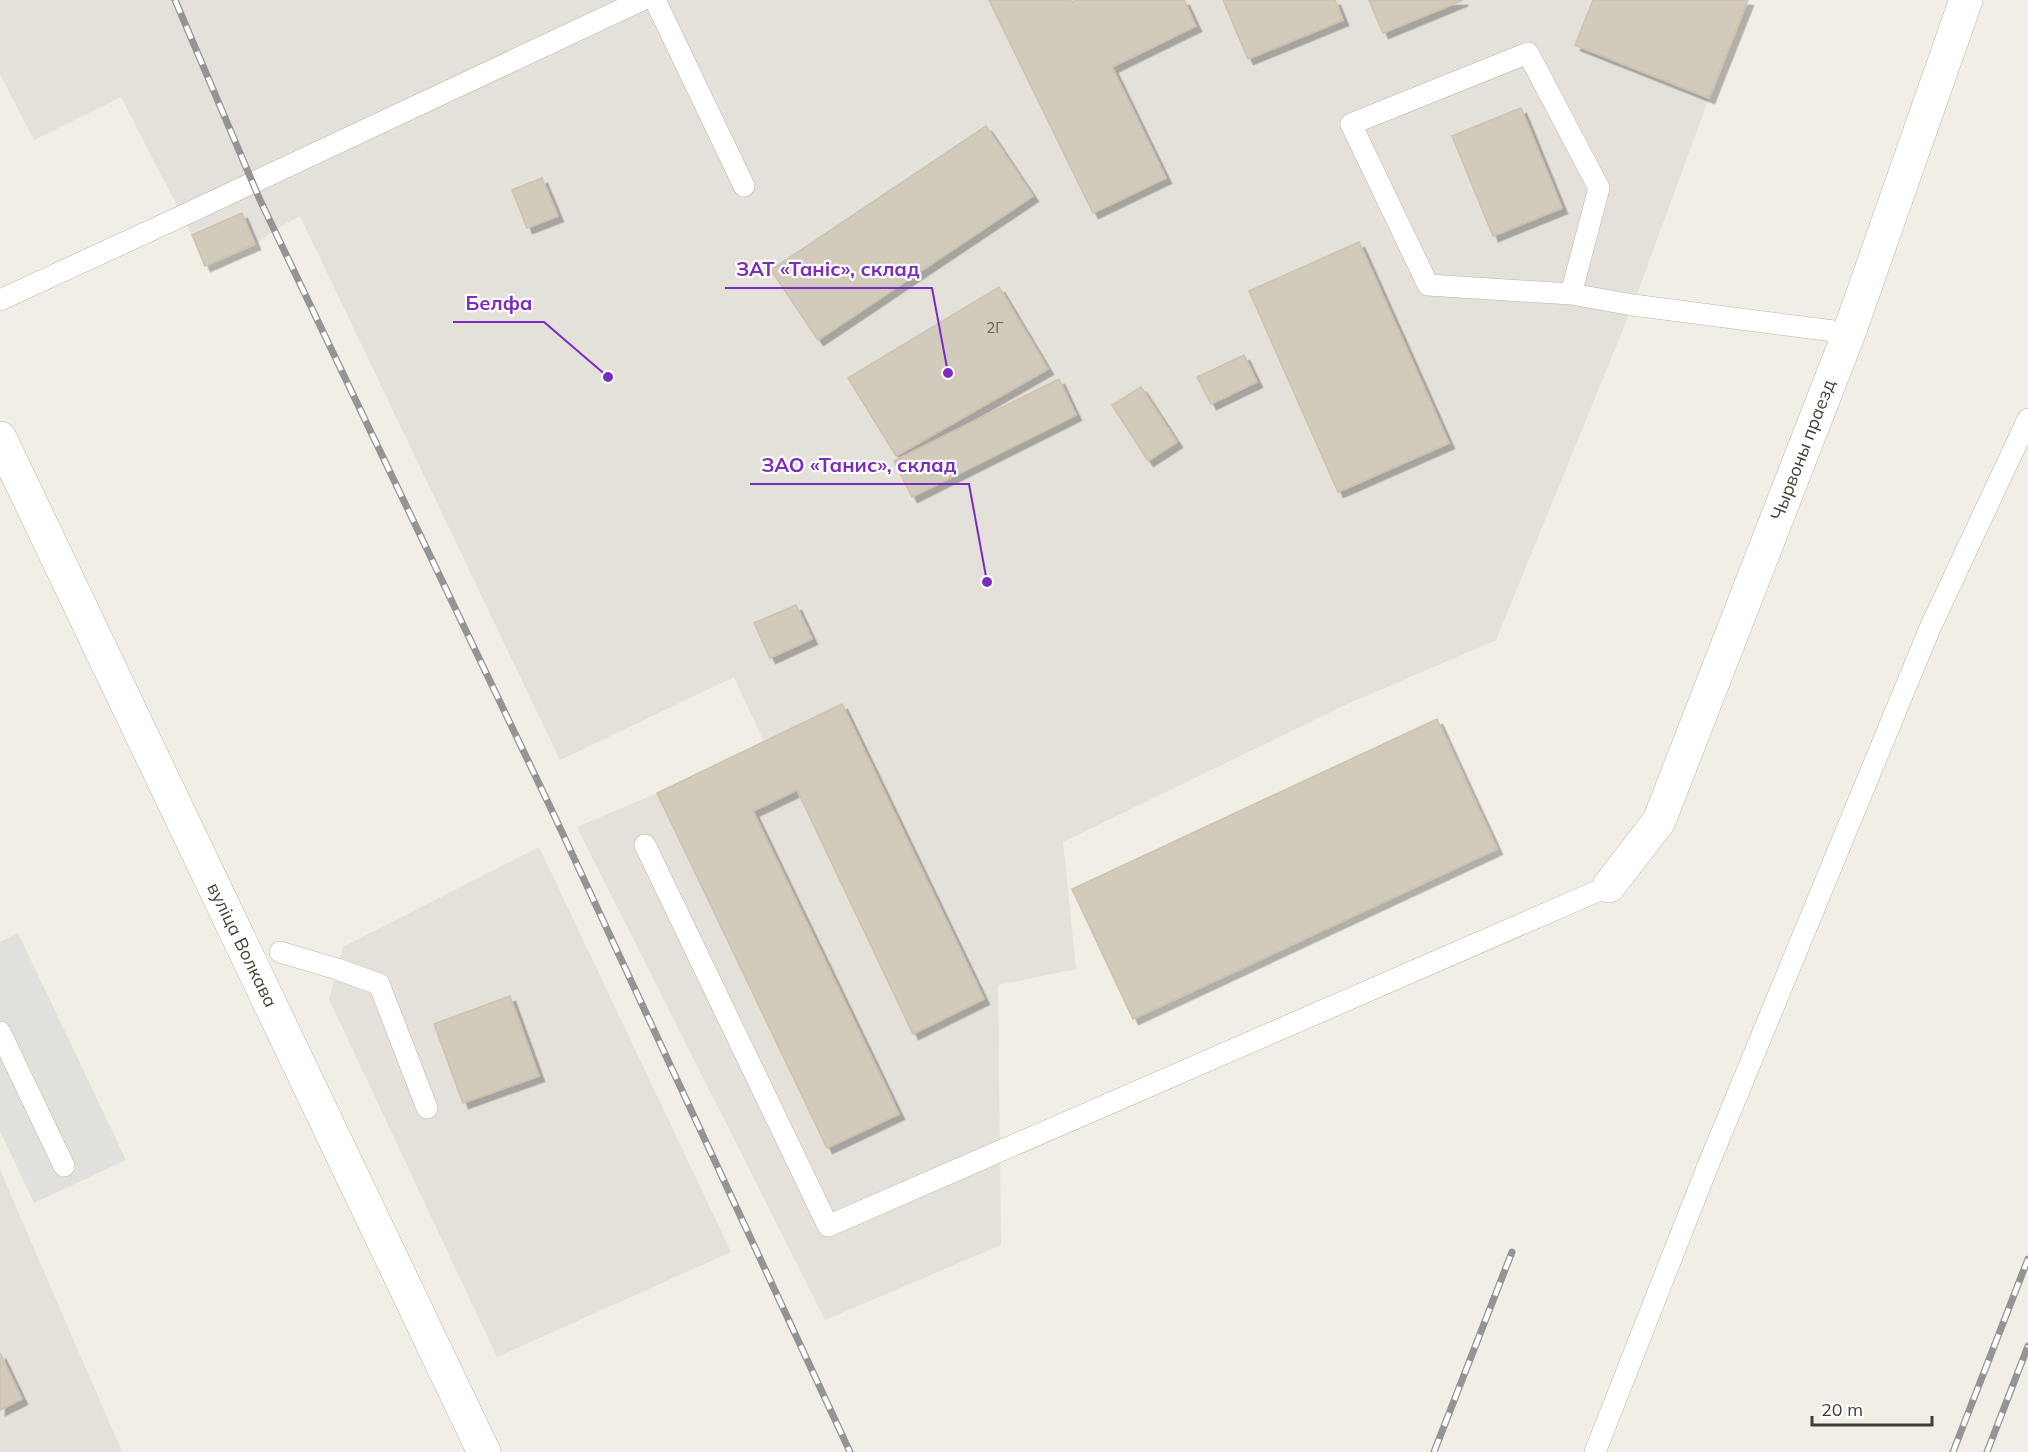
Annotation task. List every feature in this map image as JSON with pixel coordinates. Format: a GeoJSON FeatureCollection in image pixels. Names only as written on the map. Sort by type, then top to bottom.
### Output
{"type":"FeatureCollection","features":[{"type":"Feature","properties":{"kind":"street","name":"Чырвоны праезд"},"geometry":{"type":"LineString","coordinates":[[1609,886],[1659,821],[1849,333],[1966,0]]}},
{"type":"Feature","properties":{"kind":"street","name":"вуліца Волкава"},"geometry":{"type":"LineString","coordinates":[[0,438],[484,1452]]}},
{"type":"Feature","properties":{"kind":"lane"},"geometry":{"type":"LineString","coordinates":[[0,300],[642,0]]}},
{"type":"Feature","properties":{"kind":"lane"},"geometry":{"type":"LineString","coordinates":[[655,0],[744,186]]}},
{"type":"Feature","properties":{"kind":"lane"},"geometry":{"type":"LineString","coordinates":[[1571,294],[1599,188],[1528,52],[1351,124],[1428,285],[1571,294],[1633,305],[1849,333]]}},
{"type":"Feature","properties":{"kind":"lane"},"geometry":{"type":"LineString","coordinates":[[1595,1452],[1711,1157],[1930,628],[2028,419]]}},
{"type":"Feature","properties":{"kind":"lane"},"geometry":{"type":"LineString","coordinates":[[645,845],[828,1226],[1609,886]]}},
{"type":"Feature","properties":{"kind":"lane"},"geometry":{"type":"LineString","coordinates":[[280,952],[379,984],[427,1108]]}},
{"type":"Feature","properties":{"kind":"lane"},"geometry":{"type":"LineString","coordinates":[[0,1032],[64,1166]]}},
{"type":"Feature","properties":{"kind":"shaded area"},"geometry":{"type":"Polygon","coordinates":[[[0,0],[1748,0],[1709,98],[1633,305],[1496,640],[1345,705],[1063,842],[1076,969],[998,985],[1001,1245],[825,1320],[577,827],[657,793],[764,742],[734,677],[560,760],[300,216],[255,244],[205,266],[192,235],[121,97],[34,140],[0,74],[0,0]]]}},
{"type":"Feature","properties":{"kind":"shaded area"},"geometry":{"type":"Polygon","coordinates":[[[539,847],[731,1252],[497,1357],[329,999],[343,947],[539,847]]]}},
{"type":"Feature","properties":{"kind":"shaded area"},"geometry":{"type":"Polygon","coordinates":[[[18,933],[126,1160],[34,1203],[0,1131],[0,942],[18,933]]]}},
{"type":"Feature","properties":{"kind":"shaded area"},"geometry":{"type":"Polygon","coordinates":[[[0,1170],[122,1452],[0,1452],[0,1170]]]}},
{"type":"Feature","properties":{"kind":"building"},"geometry":{"type":"Polygon","coordinates":[[[989,0],[1071,0],[1072,2],[1076,0],[1184,0],[1196,26],[1112,67],[1166,178],[1093,213],[989,0]]]}},
{"type":"Feature","properties":{"kind":"building"},"geometry":{"type":"Polygon","coordinates":[[[1223,0],[1335,0],[1343,20],[1248,59],[1223,0]]]}},
{"type":"Feature","properties":{"kind":"building"},"geometry":{"type":"Polygon","coordinates":[[[1369,0],[1463,0],[1383,33],[1369,0]]]}},
{"type":"Feature","properties":{"kind":"building"},"geometry":{"type":"Polygon","coordinates":[[[1593,0],[1748,0],[1709,98],[1575,45],[1593,0]]]}},
{"type":"Feature","properties":{"kind":"building"},"geometry":{"type":"Polygon","coordinates":[[[1521,108],[1562,208],[1493,236],[1452,136],[1521,108]]]}},
{"type":"Feature","properties":{"kind":"building"},"geometry":{"type":"Polygon","coordinates":[[[986,126],[1033,196],[818,340],[771,270],[986,126]]]}},
{"type":"Feature","properties":{"kind":"building"},"geometry":{"type":"Polygon","coordinates":[[[542,178],[558,216],[527,228],[512,190],[542,178]]]}},
{"type":"Feature","properties":{"kind":"building"},"geometry":{"type":"Polygon","coordinates":[[[242,213],[255,244],[205,266],[192,235],[242,213]]]}},
{"type":"Feature","properties":{"kind":"building"},"geometry":{"type":"Polygon","coordinates":[[[1359,242],[1449,443],[1338,492],[1249,291],[1359,242]]]}},
{"type":"Feature","properties":{"kind":"building"},"geometry":{"type":"Polygon","coordinates":[[[999,287],[1048,369],[896,456],[848,378],[999,287]]]}},
{"type":"Feature","properties":{"kind":"building"},"geometry":{"type":"Polygon","coordinates":[[[1244,355],[1257,382],[1211,404],[1197,377],[1244,355]]]}},
{"type":"Feature","properties":{"kind":"building"},"geometry":{"type":"Polygon","coordinates":[[[1059,379],[1076,415],[912,497],[894,461],[1059,379]]]}},
{"type":"Feature","properties":{"kind":"building"},"geometry":{"type":"Polygon","coordinates":[[[1141,387],[1177,442],[1148,461],[1112,405],[1141,387]]]}},
{"type":"Feature","properties":{"kind":"building"},"geometry":{"type":"Polygon","coordinates":[[[796,605],[812,639],[770,658],[754,623],[796,605]]]}},
{"type":"Feature","properties":{"kind":"building"},"geometry":{"type":"Polygon","coordinates":[[[842,704],[984,999],[913,1034],[797,790],[753,811],[899,1114],[827,1148],[657,793],[842,704]]]}},
{"type":"Feature","properties":{"kind":"building"},"geometry":{"type":"Polygon","coordinates":[[[1437,719],[1497,849],[1133,1019],[1072,889],[1437,719]]]}},
{"type":"Feature","properties":{"kind":"building"},"geometry":{"type":"Polygon","coordinates":[[[510,996],[539,1076],[463,1103],[434,1024],[510,996]]]}},
{"type":"Feature","properties":{"kind":"building"},"geometry":{"type":"Polygon","coordinates":[[[0,1353],[22,1399],[0,1410],[0,1353]]]}},
{"type":"Feature","properties":{"kind":"railway"},"geometry":{"type":"LineString","coordinates":[[175,0],[260,200],[554,815],[850,1452]]}},
{"type":"Feature","properties":{"kind":"railway"},"geometry":{"type":"LineString","coordinates":[[1434,1452],[1512,1252]]}},
{"type":"Feature","properties":{"kind":"railway"},"geometry":{"type":"LineString","coordinates":[[1953,1452],[2028,1259]]}},
{"type":"Feature","properties":{"kind":"railway"},"geometry":{"type":"LineString","coordinates":[[1987,1452],[2028,1346]]}},
{"type":"Feature","properties":{"kind":"place","name":"ЗАТ «Таніс», склад"},"geometry":{"type":"Point","coordinates":[948,373]}},
{"type":"Feature","properties":{"kind":"place","name":"Белфа"},"geometry":{"type":"Point","coordinates":[608,377]}},
{"type":"Feature","properties":{"kind":"place","name":"ЗАО «Танис», склад"},"geometry":{"type":"Point","coordinates":[987,582]}}]}
